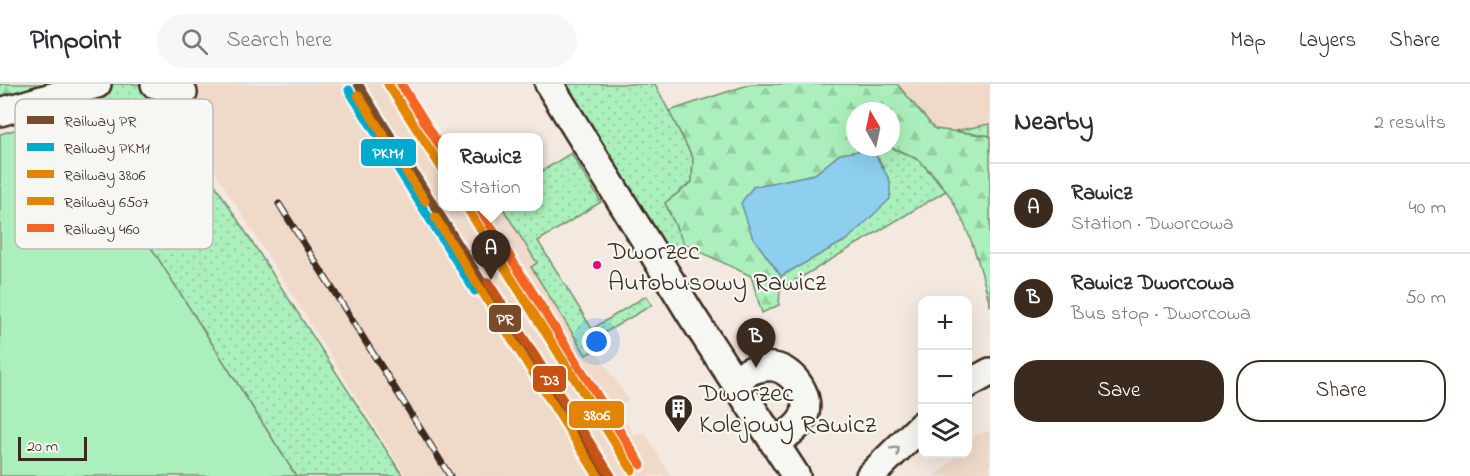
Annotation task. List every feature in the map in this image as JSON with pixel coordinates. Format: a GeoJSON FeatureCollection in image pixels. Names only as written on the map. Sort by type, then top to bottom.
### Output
{"type":"FeatureCollection","features":[{"type":"Feature","properties":{"kind":"street"},"geometry":{"type":"LineString","coordinates":[[45,99],[97,84]]}},
{"type":"Feature","properties":{"kind":"street"},"geometry":{"type":"LineString","coordinates":[[155,84],[183,93]]}},
{"type":"Feature","properties":{"kind":"street"},"geometry":{"type":"LineString","coordinates":[[549,84],[796,476]]}},
{"type":"Feature","properties":{"kind":"street"},"geometry":{"type":"LineString","coordinates":[[0,112],[15,108]]}},
{"type":"Feature","properties":{"kind":"street"},"geometry":{"type":"LineString","coordinates":[[734,379],[756,368],[773,367],[786,371],[797,382],[804,396],[806,408],[804,417],[796,428],[774,443]]}},
{"type":"Feature","properties":{"kind":"street"},"geometry":{"type":"LineString","coordinates":[[972,382],[990,372]]}},
{"type":"Feature","properties":{"kind":"street"},"geometry":{"type":"LineString","coordinates":[[870,476],[918,429]]}},
{"type":"Feature","properties":{"kind":"shaded area"},"geometry":{"type":"Polygon","coordinates":[[[160,84],[401,84],[438,143],[438,211],[504,211],[537,263],[531,267],[586,355],[596,350],[628,400],[617,408],[635,436],[644,431],[671,476],[406,476],[213,168],[213,99],[169,99],[160,84]]]}},
{"type":"Feature","properties":{"kind":"shaded area"},"geometry":{"type":"Polygon","coordinates":[[[897,84],[990,84],[990,124],[955,131],[935,129],[897,84]]]}},
{"type":"Feature","properties":{"kind":"shaded area"},"geometry":{"type":"Polygon","coordinates":[[[990,431],[990,476],[936,476],[954,458],[972,458],[972,440],[977,434],[990,431]]]}},
{"type":"Feature","properties":{"kind":"green space"},"geometry":{"type":"Polygon","coordinates":[[[0,84],[97,84],[45,99],[15,99],[15,108],[0,112],[0,84]]]}},
{"type":"Feature","properties":{"kind":"green space"},"geometry":{"type":"Polygon","coordinates":[[[97,84],[134,84],[152,87],[160,99],[47,99],[97,84]]]}},
{"type":"Feature","properties":{"kind":"green space"},"geometry":{"type":"Polygon","coordinates":[[[567,84],[655,84],[693,158],[692,182],[665,203],[684,244],[674,265],[567,84]]]}},
{"type":"Feature","properties":{"kind":"green space"},"geometry":{"type":"Polygon","coordinates":[[[751,84],[897,84],[935,129],[990,136],[990,306],[974,247],[957,208],[933,174],[916,159],[900,151],[900,102],[846,102],[846,153],[840,154],[815,174],[753,187],[752,236],[781,276],[779,305],[762,313],[751,276],[684,244],[665,203],[692,182],[693,158],[669,111],[751,84]]]}},
{"type":"Feature","properties":{"kind":"green space"},"geometry":{"type":"Polygon","coordinates":[[[990,124],[990,136],[955,131],[990,124]]]}},
{"type":"Feature","properties":{"kind":"green space"},"geometry":{"type":"Polygon","coordinates":[[[15,130],[15,249],[152,249],[296,476],[0,476],[0,134],[15,130]]]}},
{"type":"Feature","properties":{"kind":"green space"},"geometry":{"type":"Polygon","coordinates":[[[900,151],[919,160],[946,191],[780,290],[781,276],[848,239],[884,168],[876,156],[900,156],[900,151]]]}},
{"type":"Feature","properties":{"kind":"green space"},"geometry":{"type":"Polygon","coordinates":[[[571,153],[601,202],[538,241],[592,329],[646,296],[652,305],[604,333],[609,342],[586,355],[531,267],[537,263],[504,211],[543,211],[543,170],[571,153]]]}},
{"type":"Feature","properties":{"kind":"green space"},"geometry":{"type":"Polygon","coordinates":[[[213,182],[403,476],[296,476],[152,249],[213,249],[213,182]]]}},
{"type":"Feature","properties":{"kind":"water"},"geometry":{"type":"Polygon","coordinates":[[[840,154],[876,156],[890,181],[890,199],[848,239],[781,276],[752,236],[741,203],[753,187],[815,174],[840,154]]]}},
{"type":"Feature","properties":{"kind":"railway"},"geometry":{"type":"LineString","coordinates":[[279,204],[450,476]]}},
{"type":"Feature","properties":{"kind":"rail line","name":"PR"},"geometry":{"type":"LineString","coordinates":[[358,84],[604,476]]}},
{"type":"Feature","properties":{"kind":"rail line","name":"3806"},"geometry":{"type":"LineString","coordinates":[[388,84],[438,162]]}},
{"type":"Feature","properties":{"kind":"rail line","name":"460"},"geometry":{"type":"LineString","coordinates":[[401,84],[438,143]]}},
{"type":"Feature","properties":{"kind":"rail line","name":"PKM1"},"geometry":{"type":"LineString","coordinates":[[349,90],[475,291]]}},
{"type":"Feature","properties":{"kind":"rail line","name":"6507"},"geometry":{"type":"LineString","coordinates":[[358,95],[425,201]]}},
{"type":"Feature","properties":{"kind":"rail line","name":"3806"},"geometry":{"type":"LineString","coordinates":[[469,211],[632,470]]}},
{"type":"Feature","properties":{"kind":"rail line","name":"460"},"geometry":{"type":"LineString","coordinates":[[481,211],[641,465]]}},
{"type":"Feature","properties":{"kind":"rail line","name":"6507"},"geometry":{"type":"LineString","coordinates":[[435,217],[598,476]]}},
{"type":"Feature","properties":{"kind":"transit line","name":"D3"},"geometry":{"type":"LineString","coordinates":[[488,282],[611,476]]}},
{"type":"Feature","properties":{"kind":"place","name":"Dworzec Autobusowy Rawicz"},"geometry":{"type":"Point","coordinates":[597,265]}},
{"type":"Feature","properties":{"kind":"place","name":"Rawicz"},"geometry":{"type":"Point","coordinates":[491,280]}},
{"type":"Feature","properties":{"kind":"place","name":"Rawicz Dworcowa"},"geometry":{"type":"Point","coordinates":[756,368]}},
{"type":"Feature","properties":{"kind":"place","name":"Dworzec Kolejowy Rawicz"},"geometry":{"type":"Point","coordinates":[678,434]}}]}
